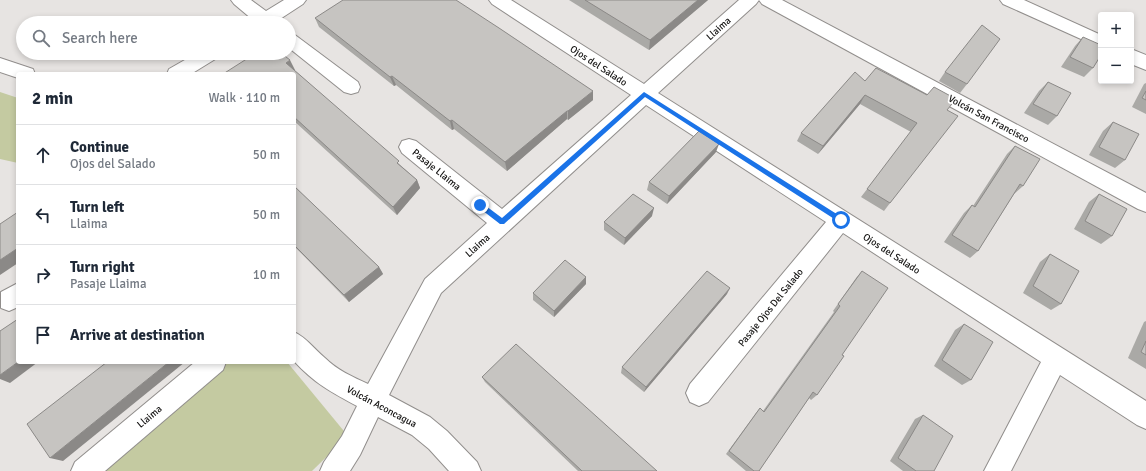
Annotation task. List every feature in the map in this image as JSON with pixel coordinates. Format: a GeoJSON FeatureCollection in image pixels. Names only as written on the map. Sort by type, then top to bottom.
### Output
{"type":"FeatureCollection","features":[{"type":"Feature","properties":{"kind":"street"},"geometry":{"type":"LineString","coordinates":[[240,0],[257,16]]}},
{"type":"Feature","properties":{"kind":"street"},"geometry":{"type":"LineString","coordinates":[[273,16],[297,0]]}},
{"type":"Feature","properties":{"kind":"street","name":"Ojos del Salado"},"geometry":{"type":"LineString","coordinates":[[498,0],[1146,416]]}},
{"type":"Feature","properties":{"kind":"street","name":"Llaima"},"geometry":{"type":"LineString","coordinates":[[333,471],[342,461],[355,439],[373,400],[433,286],[502,222],[750,0]]}},
{"type":"Feature","properties":{"kind":"street","name":"Volcán San Francisco"},"geometry":{"type":"LineString","coordinates":[[768,0],[1146,202]]}},
{"type":"Feature","properties":{"kind":"street"},"geometry":{"type":"LineString","coordinates":[[1009,0],[1098,41]]}},
{"type":"Feature","properties":{"kind":"street"},"geometry":{"type":"LineString","coordinates":[[296,44],[351,87]]}},
{"type":"Feature","properties":{"kind":"street"},"geometry":{"type":"LineString","coordinates":[[1134,57],[1146,63]]}},
{"type":"Feature","properties":{"kind":"street"},"geometry":{"type":"LineString","coordinates":[[179,72],[199,60]]}},
{"type":"Feature","properties":{"kind":"street"},"geometry":{"type":"LineString","coordinates":[[0,65],[20,72]]}},
{"type":"Feature","properties":{"kind":"street","name":"Pasaje Llaima"},"geometry":{"type":"LineString","coordinates":[[409,147],[502,222]]}},
{"type":"Feature","properties":{"kind":"street","name":"Pasaje Ojos Del Salado"},"geometry":{"type":"LineString","coordinates":[[699,393],[841,220]]}},
{"type":"Feature","properties":{"kind":"street","name":"Volcán Aconcagua"},"geometry":{"type":"LineString","coordinates":[[296,346],[316,367],[332,379],[421,426],[438,440],[468,471]]}},
{"type":"Feature","properties":{"kind":"street"},"geometry":{"type":"LineString","coordinates":[[997,471],[1056,358]]}},
{"type":"Feature","properties":{"kind":"street","name":"Llaima"},"geometry":{"type":"LineString","coordinates":[[84,471],[212,364]]}},
{"type":"Feature","properties":{"kind":"green space"},"geometry":{"type":"Polygon","coordinates":[[[0,92],[16,97],[16,163],[0,159],[0,92]]]}},
{"type":"Feature","properties":{"kind":"green space"},"geometry":{"type":"Polygon","coordinates":[[[226,364],[289,364],[348,436],[312,471],[103,471],[226,364]]]}},
{"type":"Feature","properties":{"kind":"building"},"geometry":{"type":"Polygon","coordinates":[[[343,0],[456,0],[593,91],[505,162],[452,120],[450,121],[392,76],[390,77],[315,18],[343,0]]]}},
{"type":"Feature","properties":{"kind":"building"},"geometry":{"type":"Polygon","coordinates":[[[585,0],[698,0],[650,40],[585,0]]]}},
{"type":"Feature","properties":{"kind":"building"},"geometry":{"type":"Polygon","coordinates":[[[982,25],[1000,39],[967,84],[945,72],[982,25]]]}},
{"type":"Feature","properties":{"kind":"building"},"geometry":{"type":"Polygon","coordinates":[[[1083,37],[1098,44],[1098,60],[1093,68],[1070,57],[1083,37]]]}},
{"type":"Feature","properties":{"kind":"building"},"geometry":{"type":"Polygon","coordinates":[[[245,60],[290,60],[286,63],[399,161],[397,163],[417,180],[393,207],[296,119],[296,72],[226,72],[245,60]]]}},
{"type":"Feature","properties":{"kind":"building"},"geometry":{"type":"Polygon","coordinates":[[[876,68],[927,95],[934,87],[956,99],[947,110],[958,116],[890,203],[867,189],[917,123],[865,95],[823,146],[801,133],[855,72],[865,81],[876,68]]]}},
{"type":"Feature","properties":{"kind":"building"},"geometry":{"type":"Polygon","coordinates":[[[1048,82],[1071,93],[1057,116],[1033,104],[1048,82]]]}},
{"type":"Feature","properties":{"kind":"building"},"geometry":{"type":"Polygon","coordinates":[[[1146,91],[1146,100],[1142,98],[1146,91]]]}},
{"type":"Feature","properties":{"kind":"building"},"geometry":{"type":"Polygon","coordinates":[[[1113,122],[1139,134],[1125,160],[1099,147],[1113,122]]]}},
{"type":"Feature","properties":{"kind":"building"},"geometry":{"type":"Polygon","coordinates":[[[699,131],[719,144],[669,196],[649,182],[699,131]]]}},
{"type":"Feature","properties":{"kind":"building"},"geometry":{"type":"Polygon","coordinates":[[[1015,146],[1040,159],[1023,186],[1020,184],[978,251],[952,235],[972,205],[975,207],[1015,146]]]}},
{"type":"Feature","properties":{"kind":"building"},"geometry":{"type":"Polygon","coordinates":[[[296,188],[379,267],[344,295],[296,247],[296,188]]]}},
{"type":"Feature","properties":{"kind":"building"},"geometry":{"type":"Polygon","coordinates":[[[633,194],[654,208],[625,238],[604,222],[633,194]]]}},
{"type":"Feature","properties":{"kind":"building"},"geometry":{"type":"Polygon","coordinates":[[[1099,194],[1127,209],[1112,236],[1085,221],[1099,194]]]}},
{"type":"Feature","properties":{"kind":"building"},"geometry":{"type":"Polygon","coordinates":[[[16,213],[16,249],[0,260],[0,224],[16,213]]]}},
{"type":"Feature","properties":{"kind":"building"},"geometry":{"type":"Polygon","coordinates":[[[1050,254],[1079,271],[1061,304],[1033,286],[1050,254]]]}},
{"type":"Feature","properties":{"kind":"building"},"geometry":{"type":"Polygon","coordinates":[[[565,260],[586,277],[554,311],[533,293],[565,260]]]}},
{"type":"Feature","properties":{"kind":"building"},"geometry":{"type":"Polygon","coordinates":[[[707,271],[730,288],[646,387],[622,367],[707,271]]]}},
{"type":"Feature","properties":{"kind":"building"},"geometry":{"type":"Polygon","coordinates":[[[862,271],[888,288],[842,355],[844,356],[817,395],[813,392],[759,471],[754,471],[729,451],[760,408],[764,412],[840,306],[838,304],[862,271]]]}},
{"type":"Feature","properties":{"kind":"building"},"geometry":{"type":"Polygon","coordinates":[[[16,320],[16,363],[0,375],[0,331],[16,320]]]}},
{"type":"Feature","properties":{"kind":"building"},"geometry":{"type":"Polygon","coordinates":[[[964,324],[993,342],[971,380],[942,360],[964,324]]]}},
{"type":"Feature","properties":{"kind":"building"},"geometry":{"type":"Polygon","coordinates":[[[1146,341],[1146,355],[1141,352],[1146,341]]]}},
{"type":"Feature","properties":{"kind":"building"},"geometry":{"type":"Polygon","coordinates":[[[516,344],[657,471],[582,471],[482,377],[516,344]]]}},
{"type":"Feature","properties":{"kind":"building"},"geometry":{"type":"Polygon","coordinates":[[[104,364],[167,364],[50,458],[27,424],[104,364]]]}},
{"type":"Feature","properties":{"kind":"building"},"geometry":{"type":"Polygon","coordinates":[[[923,415],[953,436],[934,471],[916,471],[898,458],[923,415]]]}},
{"type":"Feature","properties":{"kind":"route"},"geometry":{"type":"LineString","coordinates":[[480,205],[502,222],[644,94],[841,220]]}}]}
